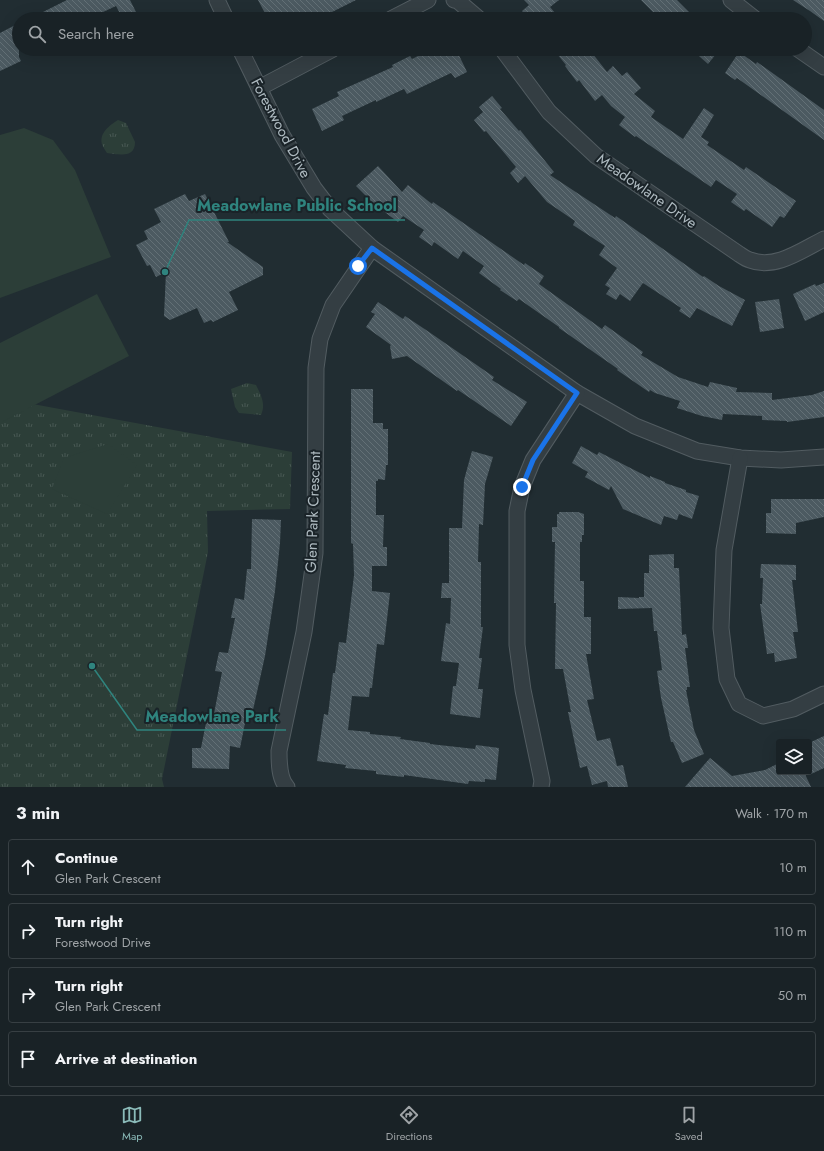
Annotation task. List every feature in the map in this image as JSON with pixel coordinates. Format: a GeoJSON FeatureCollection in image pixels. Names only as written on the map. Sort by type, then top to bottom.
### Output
{"type":"FeatureCollection","features":[{"type":"Feature","properties":{"kind":"street"},"geometry":{"type":"LineString","coordinates":[[217,0],[223,12]]}},
{"type":"Feature","properties":{"kind":"street"},"geometry":{"type":"LineString","coordinates":[[405,12],[428,0]]}},
{"type":"Feature","properties":{"kind":"street"},"geometry":{"type":"LineString","coordinates":[[454,0],[458,1],[471,12]]}},
{"type":"Feature","properties":{"kind":"street"},"geometry":{"type":"LineString","coordinates":[[731,0],[744,12]]}},
{"type":"Feature","properties":{"kind":"street","name":"Forestwood Drive"},"geometry":{"type":"LineString","coordinates":[[243,56],[282,135],[314,188],[339,218],[372,248],[577,393],[635,426],[697,451],[740,458],[781,460],[824,457]]}},
{"type":"Feature","properties":{"kind":"street"},"geometry":{"type":"LineString","coordinates":[[259,88],[320,56]]}},
{"type":"Feature","properties":{"kind":"street","name":"Meadowlane Drive"},"geometry":{"type":"LineString","coordinates":[[507,56],[549,112],[596,156],[744,257],[763,263],[780,261],[824,239]]}},
{"type":"Feature","properties":{"kind":"street"},"geometry":{"type":"LineString","coordinates":[[808,56],[824,67]]}},
{"type":"Feature","properties":{"kind":"street","name":"Glen Park Crescent"},"geometry":{"type":"LineString","coordinates":[[287,787],[284,785],[280,768],[279,750],[304,632],[314,553],[316,368],[320,340],[333,305],[372,248]]}},
{"type":"Feature","properties":{"kind":"street"},"geometry":{"type":"LineString","coordinates":[[541,787],[542,781],[523,690],[517,644],[516,511],[522,487],[533,460],[577,393]]}},
{"type":"Feature","properties":{"kind":"street"},"geometry":{"type":"LineString","coordinates":[[740,458],[724,550],[721,628],[727,679],[739,704],[763,716],[793,709],[824,694]]}},
{"type":"Feature","properties":{"kind":"green space"},"geometry":{"type":"Polygon","coordinates":[[[118,120],[126,123],[135,142],[134,147],[132,151],[125,154],[107,153],[102,144],[102,136],[109,127],[118,120]]]}},
{"type":"Feature","properties":{"kind":"green space"},"geometry":{"type":"Polygon","coordinates":[[[24,128],[53,140],[75,170],[111,257],[0,298],[0,135],[24,128]]]}},
{"type":"Feature","properties":{"kind":"green space"},"geometry":{"type":"Polygon","coordinates":[[[97,294],[129,356],[0,423],[0,343],[97,294]]]}},
{"type":"Feature","properties":{"kind":"green space"},"geometry":{"type":"Polygon","coordinates":[[[247,383],[256,385],[260,392],[263,403],[261,415],[239,413],[235,407],[231,389],[247,383]]]}},
{"type":"Feature","properties":{"kind":"green space"},"geometry":{"type":"Polygon","coordinates":[[[0,398],[292,452],[290,509],[207,511],[208,552],[162,779],[164,787],[0,787],[0,398]]]}},
{"type":"Feature","properties":{"kind":"green space"},"geometry":{"type":"Polygon","coordinates":[[[108,444],[137,465],[107,514],[52,489],[64,458],[108,444]]]}},
{"type":"Feature","properties":{"kind":"building"},"geometry":{"type":"Polygon","coordinates":[[[67,0],[130,0],[136,12],[119,12],[116,6],[103,12],[43,12],[67,0]]]}},
{"type":"Feature","properties":{"kind":"building"},"geometry":{"type":"Polygon","coordinates":[[[258,0],[356,0],[332,12],[264,12],[258,0]]]}},
{"type":"Feature","properties":{"kind":"building"},"geometry":{"type":"Polygon","coordinates":[[[524,0],[559,0],[550,7],[554,12],[523,12],[522,11],[529,5],[524,0]]]}},
{"type":"Feature","properties":{"kind":"building"},"geometry":{"type":"Polygon","coordinates":[[[641,0],[677,0],[689,12],[653,12],[641,0]]]}},
{"type":"Feature","properties":{"kind":"building"},"geometry":{"type":"Polygon","coordinates":[[[793,0],[824,0],[824,21],[793,0]]]}},
{"type":"Feature","properties":{"kind":"building"},"geometry":{"type":"Polygon","coordinates":[[[12,27],[12,56],[19,56],[21,61],[0,71],[0,33],[12,27]]]}},
{"type":"Feature","properties":{"kind":"building"},"geometry":{"type":"Polygon","coordinates":[[[410,56],[412,59],[418,56],[459,56],[467,72],[455,78],[451,73],[407,94],[404,89],[376,102],[376,100],[342,116],[344,120],[322,131],[312,109],[339,96],[337,92],[393,67],[392,65],[410,56]]]}},
{"type":"Feature","properties":{"kind":"building"},"geometry":{"type":"Polygon","coordinates":[[[559,56],[594,56],[607,72],[613,66],[622,76],[627,72],[641,88],[634,94],[655,111],[651,117],[683,139],[704,108],[714,115],[701,137],[709,142],[707,145],[744,170],[746,167],[796,201],[784,218],[780,216],[772,227],[746,209],[744,211],[731,202],[737,194],[716,180],[711,187],[619,125],[625,117],[611,106],[602,95],[595,101],[579,80],[577,82],[565,66],[566,65],[559,56]]]}},
{"type":"Feature","properties":{"kind":"building"},"geometry":{"type":"Polygon","coordinates":[[[699,56],[714,56],[708,64],[699,56]]]}},
{"type":"Feature","properties":{"kind":"building"},"geometry":{"type":"Polygon","coordinates":[[[736,56],[745,56],[756,64],[757,62],[824,110],[824,140],[737,78],[735,80],[725,73],[736,56]]]}},
{"type":"Feature","properties":{"kind":"building"},"geometry":{"type":"Polygon","coordinates":[[[492,96],[502,108],[500,109],[519,131],[520,130],[554,172],[550,175],[615,218],[616,216],[703,277],[704,276],[745,300],[732,326],[697,308],[690,318],[679,311],[681,308],[643,283],[630,301],[620,294],[616,300],[606,294],[610,288],[605,285],[617,268],[599,255],[605,246],[573,225],[575,221],[547,202],[525,176],[518,183],[510,173],[516,167],[486,131],[484,132],[474,120],[483,112],[479,107],[492,96]]]}},
{"type":"Feature","properties":{"kind":"building"},"geometry":{"type":"Polygon","coordinates":[[[378,166],[402,192],[408,185],[432,204],[433,202],[524,265],[525,263],[544,276],[539,284],[602,329],[605,325],[643,352],[641,355],[678,377],[708,387],[710,382],[737,388],[736,392],[772,393],[772,400],[812,395],[824,391],[824,417],[787,422],[762,420],[762,416],[723,414],[722,420],[702,416],[677,408],[680,401],[650,390],[649,392],[519,299],[517,301],[500,290],[501,289],[479,273],[484,266],[463,251],[458,259],[434,242],[432,246],[419,237],[424,230],[403,216],[398,222],[374,204],[356,186],[378,166]]]}},
{"type":"Feature","properties":{"kind":"building"},"geometry":{"type":"Polygon","coordinates":[[[185,194],[189,201],[205,194],[229,242],[227,242],[263,267],[263,275],[229,292],[238,310],[213,322],[211,320],[204,323],[197,308],[170,320],[164,316],[166,272],[156,277],[150,265],[147,266],[136,245],[148,239],[144,231],[161,222],[154,209],[185,194]]]}},
{"type":"Feature","properties":{"kind":"building"},"geometry":{"type":"Polygon","coordinates":[[[824,283],[824,312],[805,321],[793,294],[815,284],[816,286],[824,283]]]}},
{"type":"Feature","properties":{"kind":"building"},"geometry":{"type":"Polygon","coordinates":[[[779,299],[784,328],[760,332],[755,302],[779,299]]]}},
{"type":"Feature","properties":{"kind":"building"},"geometry":{"type":"Polygon","coordinates":[[[378,302],[403,319],[405,316],[429,332],[494,377],[492,380],[527,402],[511,426],[407,356],[392,359],[391,345],[366,327],[375,314],[371,312],[378,302]]]}},
{"type":"Feature","properties":{"kind":"building"},"geometry":{"type":"Polygon","coordinates":[[[351,389],[373,389],[373,423],[383,423],[383,429],[388,429],[388,465],[386,465],[385,480],[378,479],[378,481],[376,481],[376,515],[384,515],[383,547],[387,547],[387,566],[372,566],[372,591],[390,593],[384,645],[377,644],[372,688],[370,688],[369,697],[352,696],[348,730],[401,737],[400,739],[430,744],[475,749],[476,745],[499,748],[496,780],[485,779],[485,782],[469,781],[468,784],[404,775],[404,777],[376,774],[376,771],[345,768],[346,765],[317,761],[324,714],[328,715],[333,673],[335,673],[339,642],[346,643],[354,575],[353,544],[351,543],[351,389]]]}},
{"type":"Feature","properties":{"kind":"building"},"geometry":{"type":"Polygon","coordinates":[[[581,446],[597,455],[599,452],[650,478],[650,476],[686,490],[686,492],[699,496],[692,519],[679,514],[677,520],[664,516],[661,525],[623,509],[611,486],[609,490],[585,477],[588,472],[572,463],[581,446]]]}},
{"type":"Feature","properties":{"kind":"building"},"geometry":{"type":"Polygon","coordinates":[[[472,451],[493,457],[485,484],[483,525],[479,524],[478,562],[481,562],[481,627],[483,627],[479,658],[482,658],[478,689],[483,689],[480,718],[450,714],[453,686],[456,686],[459,663],[441,661],[446,623],[450,624],[451,598],[441,598],[442,583],[449,583],[449,528],[462,528],[464,480],[472,451]]]}},
{"type":"Feature","properties":{"kind":"building"},"geometry":{"type":"Polygon","coordinates":[[[771,499],[824,499],[824,517],[796,523],[796,534],[766,533],[766,513],[771,513],[771,499]]]}},
{"type":"Feature","properties":{"kind":"building"},"geometry":{"type":"Polygon","coordinates":[[[559,512],[578,512],[584,514],[584,535],[582,535],[582,542],[580,542],[580,581],[584,581],[584,617],[591,617],[591,654],[586,654],[594,699],[587,700],[597,741],[610,738],[617,766],[623,765],[628,787],[608,787],[607,781],[592,785],[587,766],[580,768],[568,712],[571,712],[563,669],[555,669],[555,542],[552,542],[552,527],[557,527],[557,514],[559,514],[559,512]]]}},
{"type":"Feature","properties":{"kind":"building"},"geometry":{"type":"Polygon","coordinates":[[[252,519],[281,520],[275,591],[265,656],[251,719],[246,718],[240,748],[230,746],[229,769],[192,768],[192,748],[201,748],[208,713],[214,714],[222,672],[215,671],[219,652],[228,653],[235,618],[231,618],[235,598],[244,600],[247,569],[251,569],[252,519]]]}},
{"type":"Feature","properties":{"kind":"building"},"geometry":{"type":"Polygon","coordinates":[[[674,554],[674,568],[679,568],[682,635],[686,634],[688,648],[685,648],[690,687],[687,687],[686,690],[694,730],[704,754],[682,763],[673,742],[671,742],[661,698],[657,671],[662,670],[657,631],[654,631],[652,608],[618,609],[618,597],[644,597],[644,573],[649,573],[649,555],[674,554]]]}},
{"type":"Feature","properties":{"kind":"building"},"geometry":{"type":"Polygon","coordinates":[[[761,564],[796,565],[796,580],[792,580],[798,632],[793,632],[797,658],[775,662],[774,653],[767,654],[760,604],[762,604],[763,578],[760,578],[761,564]]]}},
{"type":"Feature","properties":{"kind":"building"},"geometry":{"type":"Polygon","coordinates":[[[824,736],[824,768],[812,774],[812,742],[824,736]]]}},
{"type":"Feature","properties":{"kind":"building"},"geometry":{"type":"Polygon","coordinates":[[[710,758],[732,776],[765,770],[776,764],[776,775],[805,775],[811,787],[685,787],[710,758]]]}},
{"type":"Feature","properties":{"kind":"place","name":"Meadowlane Public School"},"geometry":{"type":"Point","coordinates":[165,272]}},
{"type":"Feature","properties":{"kind":"place","name":"Meadowlane Park"},"geometry":{"type":"Point","coordinates":[92,666]}},
{"type":"Feature","properties":{"kind":"route"},"geometry":{"type":"LineString","coordinates":[[358,266],[372,248],[577,393],[533,460],[522,487]]}}]}
